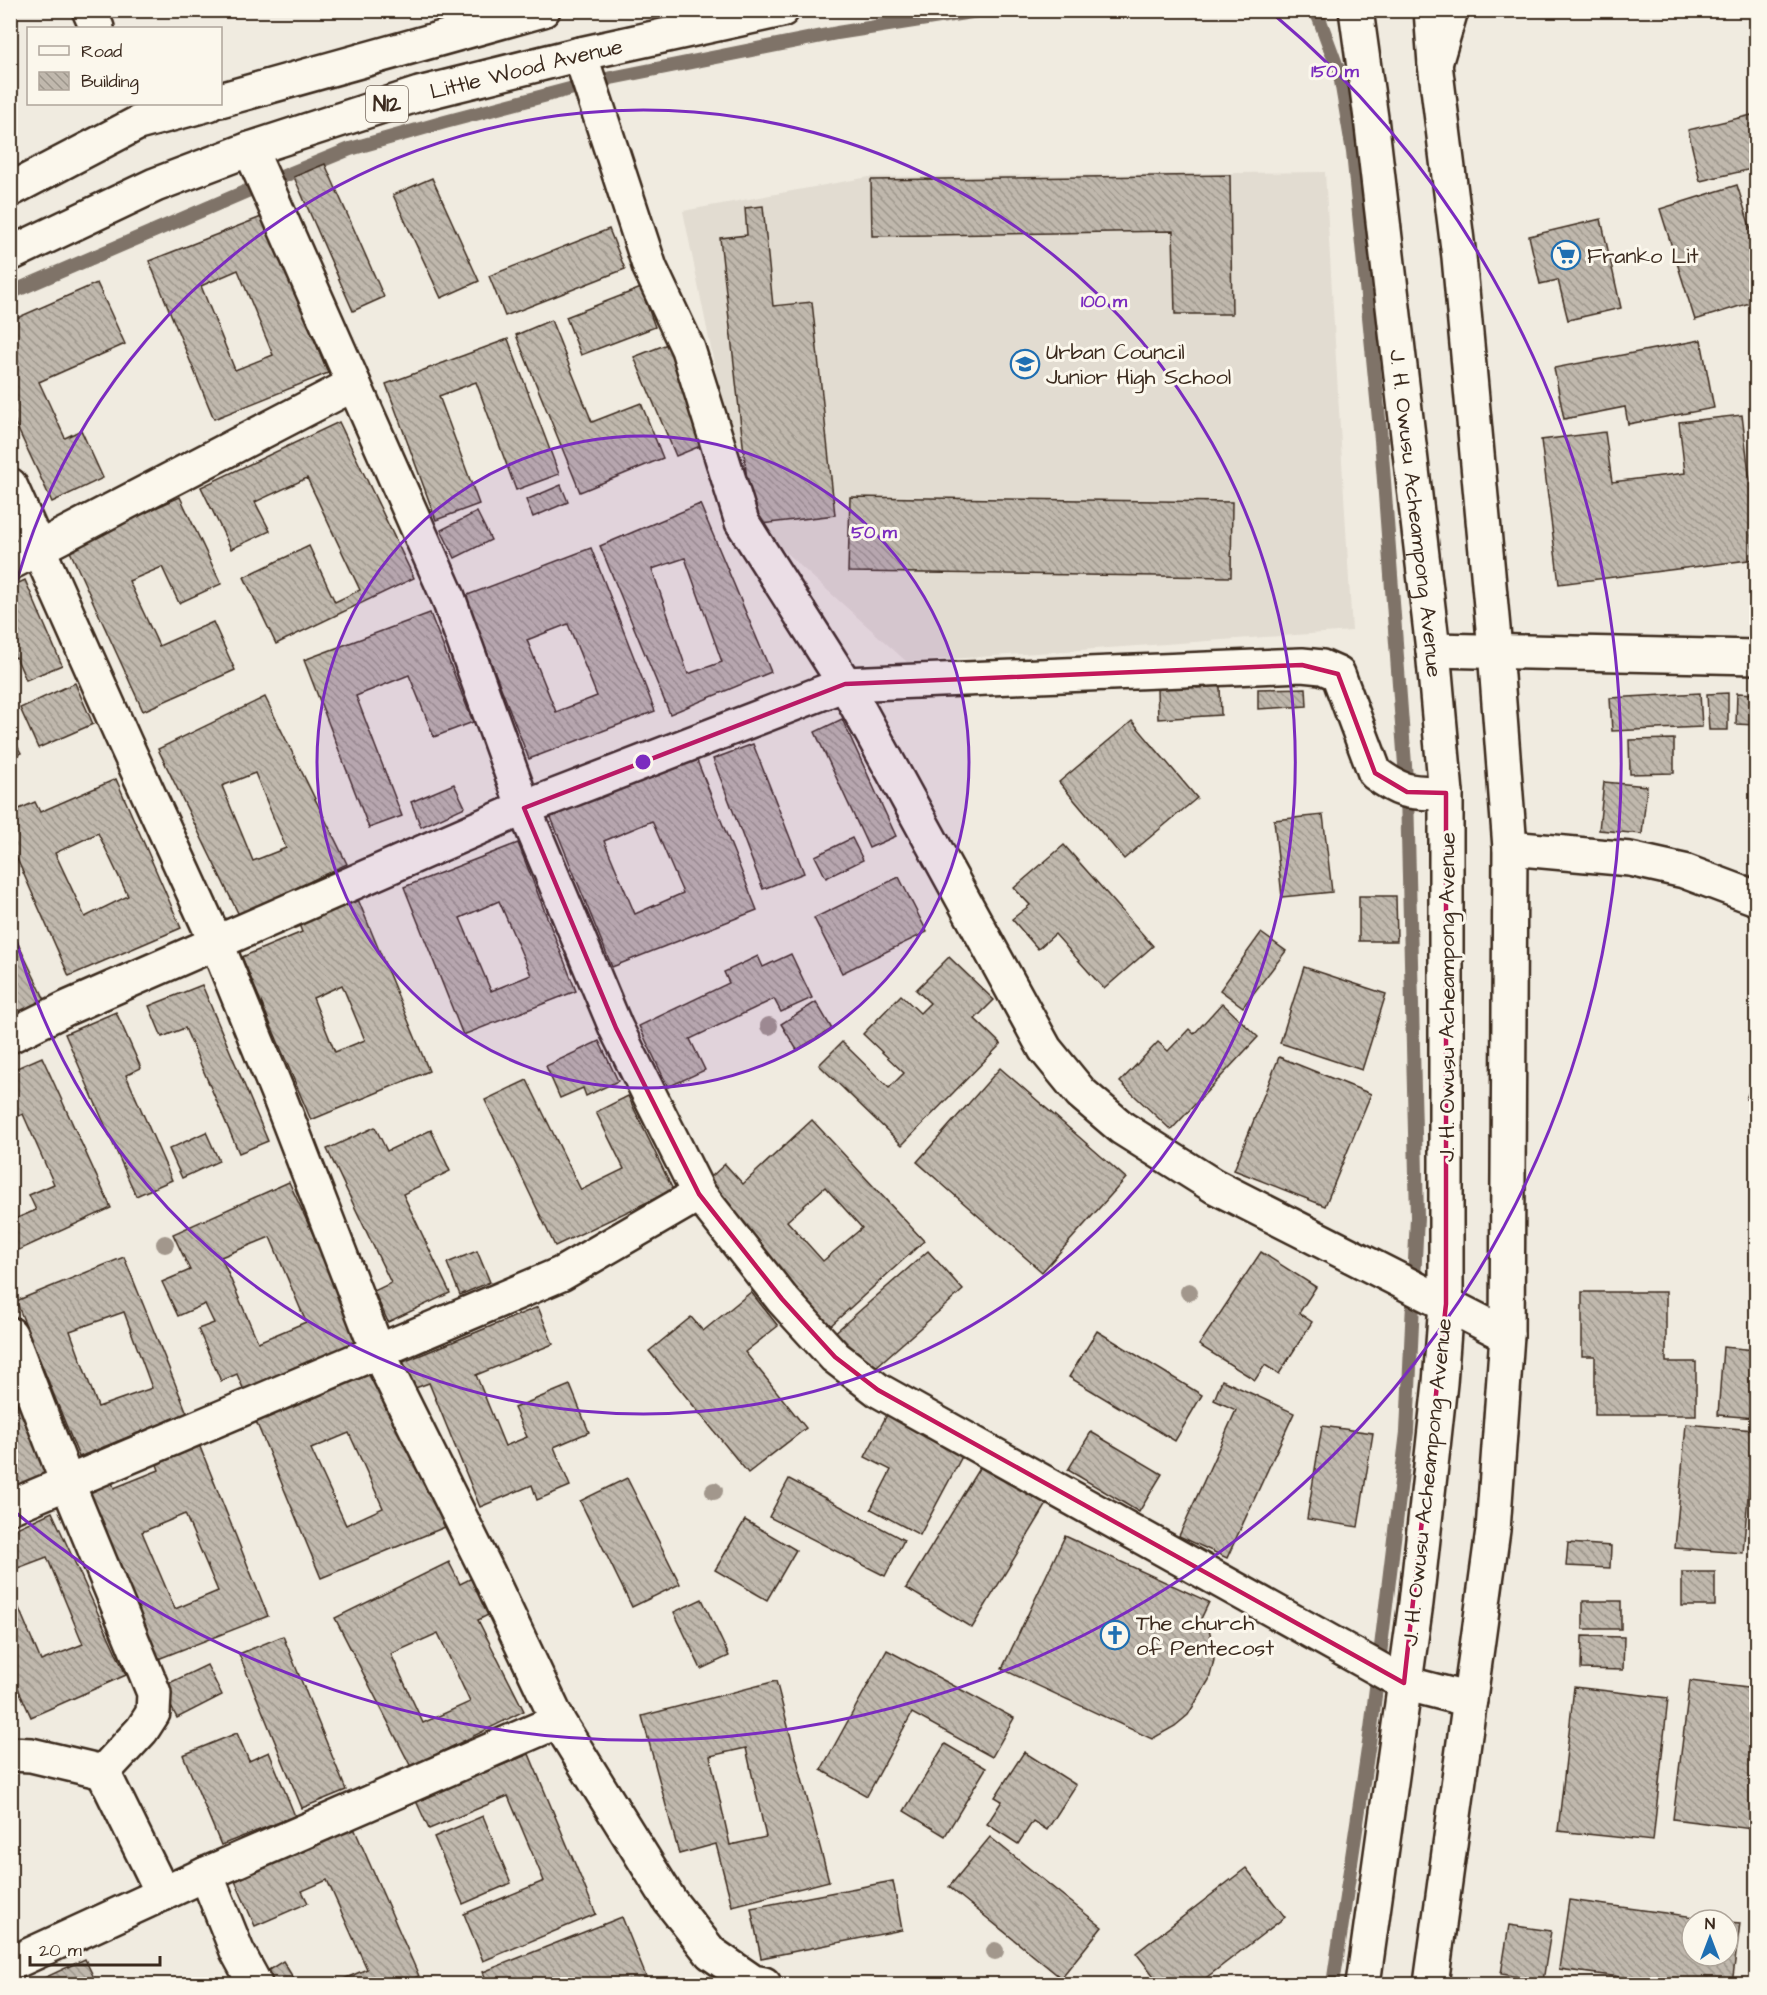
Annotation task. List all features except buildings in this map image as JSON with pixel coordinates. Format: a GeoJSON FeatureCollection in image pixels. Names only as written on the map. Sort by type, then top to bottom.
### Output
{"type":"FeatureCollection","features":[{"type":"Feature","properties":{"kind":"main road"},"geometry":{"type":"LineString","coordinates":[[90,10],[97,27]]}},
{"type":"Feature","properties":{"kind":"main road","name":"Little Wood Avenue"},"geometry":{"type":"LineString","coordinates":[[222,99],[543,10]]}},
{"type":"Feature","properties":{"kind":"main road","name":"Little Wood Avenue"},"geometry":{"type":"LineString","coordinates":[[10,254],[154,185],[250,148],[419,94],[580,54],[782,10]]}},
{"type":"Feature","properties":{"kind":"main road","name":"J. H. Owusu Acheampong Avenue"},"geometry":{"type":"LineString","coordinates":[[1356,10],[1371,118],[1432,650],[1446,793],[1446,1304],[1419,1580],[1364,1984]]}},
{"type":"Feature","properties":{"kind":"main road"},"geometry":{"type":"LineString","coordinates":[[1431,10],[1459,257],[1495,650],[1510,848],[1507,1335],[1493,1530],[1431,1984]]}},
{"type":"Feature","properties":{"kind":"main road"},"geometry":{"type":"LineString","coordinates":[[1436,63],[1451,10]]}},
{"type":"Feature","properties":{"kind":"main road"},"geometry":{"type":"LineString","coordinates":[[580,54],[650,268],[688,349],[742,522],[845,684],[1045,1049],[1081,1093],[1122,1128],[1214,1186],[1507,1335]]}},
{"type":"Feature","properties":{"kind":"main road"},"geometry":{"type":"LineString","coordinates":[[10,190],[134,113],[201,105]]}},
{"type":"Feature","properties":{"kind":"main road"},"geometry":{"type":"LineString","coordinates":[[250,148],[448,597],[524,808],[616,1028],[699,1194],[789,1307],[835,1357],[878,1390],[1404,1683],[1470,1700]]}},
{"type":"Feature","properties":{"kind":"main road"},"geometry":{"type":"LineString","coordinates":[[10,563],[354,384]]}},
{"type":"Feature","properties":{"kind":"main road"},"geometry":{"type":"LineString","coordinates":[[10,485],[216,942],[277,1091],[378,1352],[483,1562],[558,1721],[670,1901],[711,1953],[753,1982],[764,1984]]}},
{"type":"Feature","properties":{"kind":"main road"},"geometry":{"type":"LineString","coordinates":[[1432,650],[1756,657]]}},
{"type":"Feature","properties":{"kind":"main road"},"geometry":{"type":"LineString","coordinates":[[10,1036],[67,1008],[524,808],[845,684],[1302,665],[1322,667],[1338,674],[1375,774],[1389,784],[1407,792],[1446,793]]}},
{"type":"Feature","properties":{"kind":"main road"},"geometry":{"type":"LineString","coordinates":[[1510,848],[1630,859],[1684,871],[1756,898]]}},
{"type":"Feature","properties":{"kind":"main road"},"geometry":{"type":"LineString","coordinates":[[10,1507],[561,1274],[699,1194]]}},
{"type":"Feature","properties":{"kind":"main road"},"geometry":{"type":"LineString","coordinates":[[10,1334],[67,1482],[154,1693],[153,1713],[142,1730],[103,1773]]}},
{"type":"Feature","properties":{"kind":"main road"},"geometry":{"type":"LineString","coordinates":[[10,1964],[206,1874],[558,1721]]}},
{"type":"Feature","properties":{"kind":"main road"},"geometry":{"type":"LineString","coordinates":[[10,1754],[31,1755],[103,1773],[163,1894]]}},
{"type":"Feature","properties":{"kind":"main road"},"geometry":{"type":"LineString","coordinates":[[206,1874],[237,1950],[255,1984]]}},
{"type":"Feature","properties":{"kind":"highlighted area"},"geometry":{"type":"Polygon","coordinates":[[[1302,665],[1338,674],[1375,773],[1407,792],[1446,793],[1446,1304],[1404,1683],[878,1390],[835,1357],[782,1299],[699,1194],[616,1028],[524,808],[845,684],[1302,665]]]}},
{"type":"Feature","properties":{"kind":"shaded area","name":"Urban Council Junior High School"},"geometry":{"type":"Polygon","coordinates":[[[1325,172],[1352,631],[907,662],[745,516],[683,211],[869,177],[1325,172]]]}},
{"type":"Feature","properties":{"kind":"waterway"},"geometry":{"type":"LineString","coordinates":[[10,293],[350,149],[611,78],[837,33],[984,10]]}},
{"type":"Feature","properties":{"kind":"waterway"},"geometry":{"type":"LineString","coordinates":[[1314,10],[1340,75],[1353,152],[1381,440],[1407,792],[1417,1217],[1407,1432],[1371,1729],[1333,1984]]}},
{"type":"Feature","properties":{"kind":"place","name":"Franko Lit"},"geometry":{"type":"Point","coordinates":[1566,255]}},
{"type":"Feature","properties":{"kind":"place","name":"Urban Council Junior High School"},"geometry":{"type":"Point","coordinates":[1025,364]}},
{"type":"Feature","properties":{"kind":"place","name":"The church of Pentecost"},"geometry":{"type":"Point","coordinates":[1115,1635]}}]}
